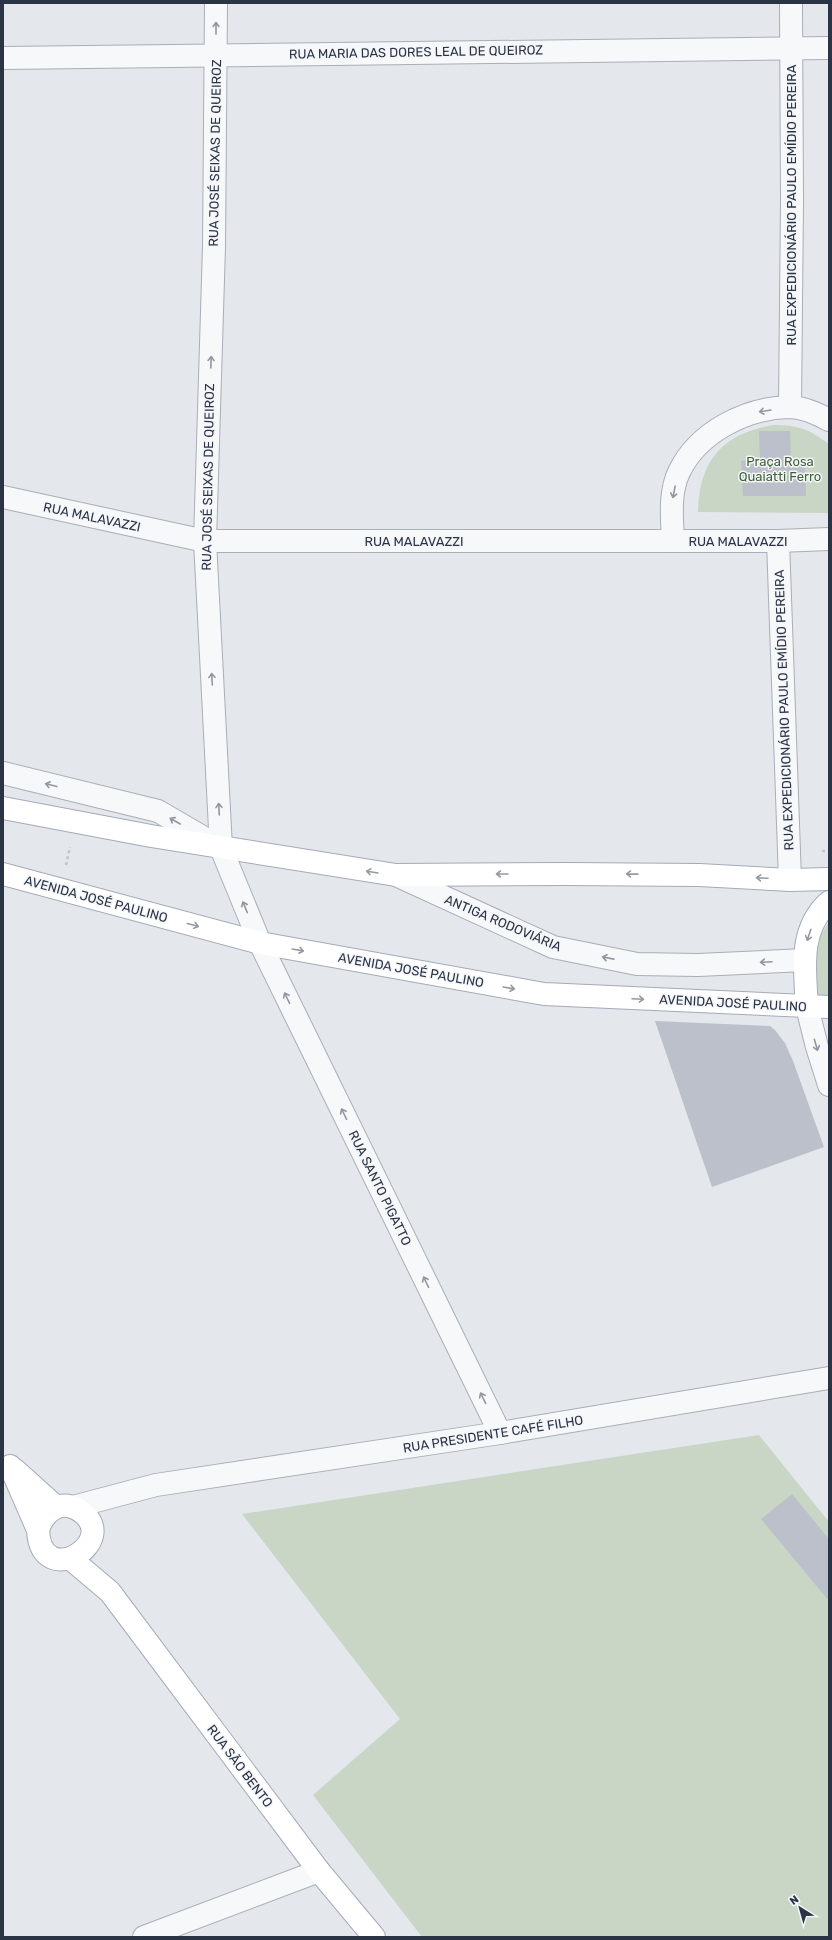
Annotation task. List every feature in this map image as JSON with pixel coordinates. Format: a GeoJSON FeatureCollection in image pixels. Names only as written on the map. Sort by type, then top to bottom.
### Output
{"type":"FeatureCollection","features":[{"type":"Feature","properties":{"kind":"main road"},"geometry":{"type":"LineString","coordinates":[[3,808],[221,848],[396,875],[684,875],[790,880],[829,879]]}},
{"type":"Feature","properties":{"kind":"main road","name":"AVENIDA JOSÉ PAULINO"},"geometry":{"type":"LineString","coordinates":[[3,874],[260,943],[544,994],[829,1007]]}},
{"type":"Feature","properties":{"kind":"main road"},"geometry":{"type":"LineString","coordinates":[[807,1007],[804,960],[807,934],[824,906],[829,902]]}},
{"type":"Feature","properties":{"kind":"main road"},"geometry":{"type":"LineString","coordinates":[[7,1462],[65,1507],[83,1513],[90,1531],[84,1552],[71,1559],[61,1560],[51,1556],[43,1549],[38,1540],[38,1530],[41,1520],[47,1512],[65,1507]]}},
{"type":"Feature","properties":{"kind":"main road"},"geometry":{"type":"LineString","coordinates":[[7,1462],[38,1530]]}},
{"type":"Feature","properties":{"kind":"main road","name":"RUA SÃO BENTO"},"geometry":{"type":"LineString","coordinates":[[90,1531],[110,1592]]}},
{"type":"Feature","properties":{"kind":"main road","name":"RUA SÃO BENTO"},"geometry":{"type":"LineString","coordinates":[[71,1559],[110,1592],[319,1871],[374,1937]]}},
{"type":"Feature","properties":{"kind":"street","name":"RUA JOSÉ SEIXAS DE QUEIROZ"},"geometry":{"type":"LineString","coordinates":[[216,3],[214,246],[205,541],[221,848],[260,943]]}},
{"type":"Feature","properties":{"kind":"street","name":"RUA EXPEDICIONÁRIO PAULO EMÍDIO PEREIRA"},"geometry":{"type":"LineString","coordinates":[[790,407],[792,3]]}},
{"type":"Feature","properties":{"kind":"street","name":"RUA MARIA DAS DORES LEAL DE QUEIROZ"},"geometry":{"type":"LineString","coordinates":[[3,58],[216,54],[829,48]]}},
{"type":"Feature","properties":{"kind":"street"},"geometry":{"type":"LineString","coordinates":[[673,541],[673,493],[679,473],[689,454],[720,427],[750,413],[790,407],[817,413],[829,420]]}},
{"type":"Feature","properties":{"kind":"street","name":"RUA MALAVAZZI"},"geometry":{"type":"LineString","coordinates":[[3,497],[205,541],[778,541],[829,539]]}},
{"type":"Feature","properties":{"kind":"street","name":"RUA EXPEDICIONÁRIO PAULO EMÍDIO PEREIRA"},"geometry":{"type":"LineString","coordinates":[[778,541],[790,880]]}},
{"type":"Feature","properties":{"kind":"street"},"geometry":{"type":"LineString","coordinates":[[3,773],[158,811],[221,848]]}},
{"type":"Feature","properties":{"kind":"street","name":"ANTIGA RODOVIÁRIA"},"geometry":{"type":"LineString","coordinates":[[396,875],[553,948],[637,964],[698,965],[804,960]]}},
{"type":"Feature","properties":{"kind":"street","name":"RUA SANTO PIGATTO"},"geometry":{"type":"LineString","coordinates":[[260,943],[500,1433]]}},
{"type":"Feature","properties":{"kind":"street"},"geometry":{"type":"LineString","coordinates":[[807,1007],[817,1047],[829,1085]]}},
{"type":"Feature","properties":{"kind":"street","name":"RUA PRESIDENTE CAFÉ FILHO"},"geometry":{"type":"LineString","coordinates":[[65,1507],[156,1485],[500,1433],[829,1378]]}},
{"type":"Feature","properties":{"kind":"street","name":"RUA PRESIDENTE CAFÉ FILHO"},"geometry":{"type":"LineString","coordinates":[[90,1531],[156,1485]]}},
{"type":"Feature","properties":{"kind":"street"},"geometry":{"type":"LineString","coordinates":[[144,1937],[319,1871]]}},
{"type":"Feature","properties":{"kind":"green space","name":"Praça Rosa Quaiatti Ferro"},"geometry":{"type":"Polygon","coordinates":[[[773,425],[796,427],[809,431],[829,444],[829,513],[698,512],[699,494],[703,478],[709,464],[717,453],[727,443],[740,435],[755,429],[773,425]]]}},
{"type":"Feature","properties":{"kind":"green space"},"geometry":{"type":"Polygon","coordinates":[[[829,922],[829,1007],[807,1007],[805,960],[829,922]]]}},
{"type":"Feature","properties":{"kind":"green space"},"geometry":{"type":"Polygon","coordinates":[[[759,1435],[829,1522],[829,1937],[422,1937],[313,1795],[400,1719],[242,1514],[759,1435]]]}},
{"type":"Feature","properties":{"kind":"building"},"geometry":{"type":"Polygon","coordinates":[[[759,431],[790,431],[791,465],[805,467],[806,496],[743,496],[741,461],[760,459],[759,431]]]}},
{"type":"Feature","properties":{"kind":"building"},"geometry":{"type":"Polygon","coordinates":[[[655,1021],[770,1026],[785,1043],[824,1147],[712,1187],[655,1021]]]}},
{"type":"Feature","properties":{"kind":"building"},"geometry":{"type":"Polygon","coordinates":[[[792,1494],[829,1539],[829,1601],[761,1519],[792,1494]]]}}]}
